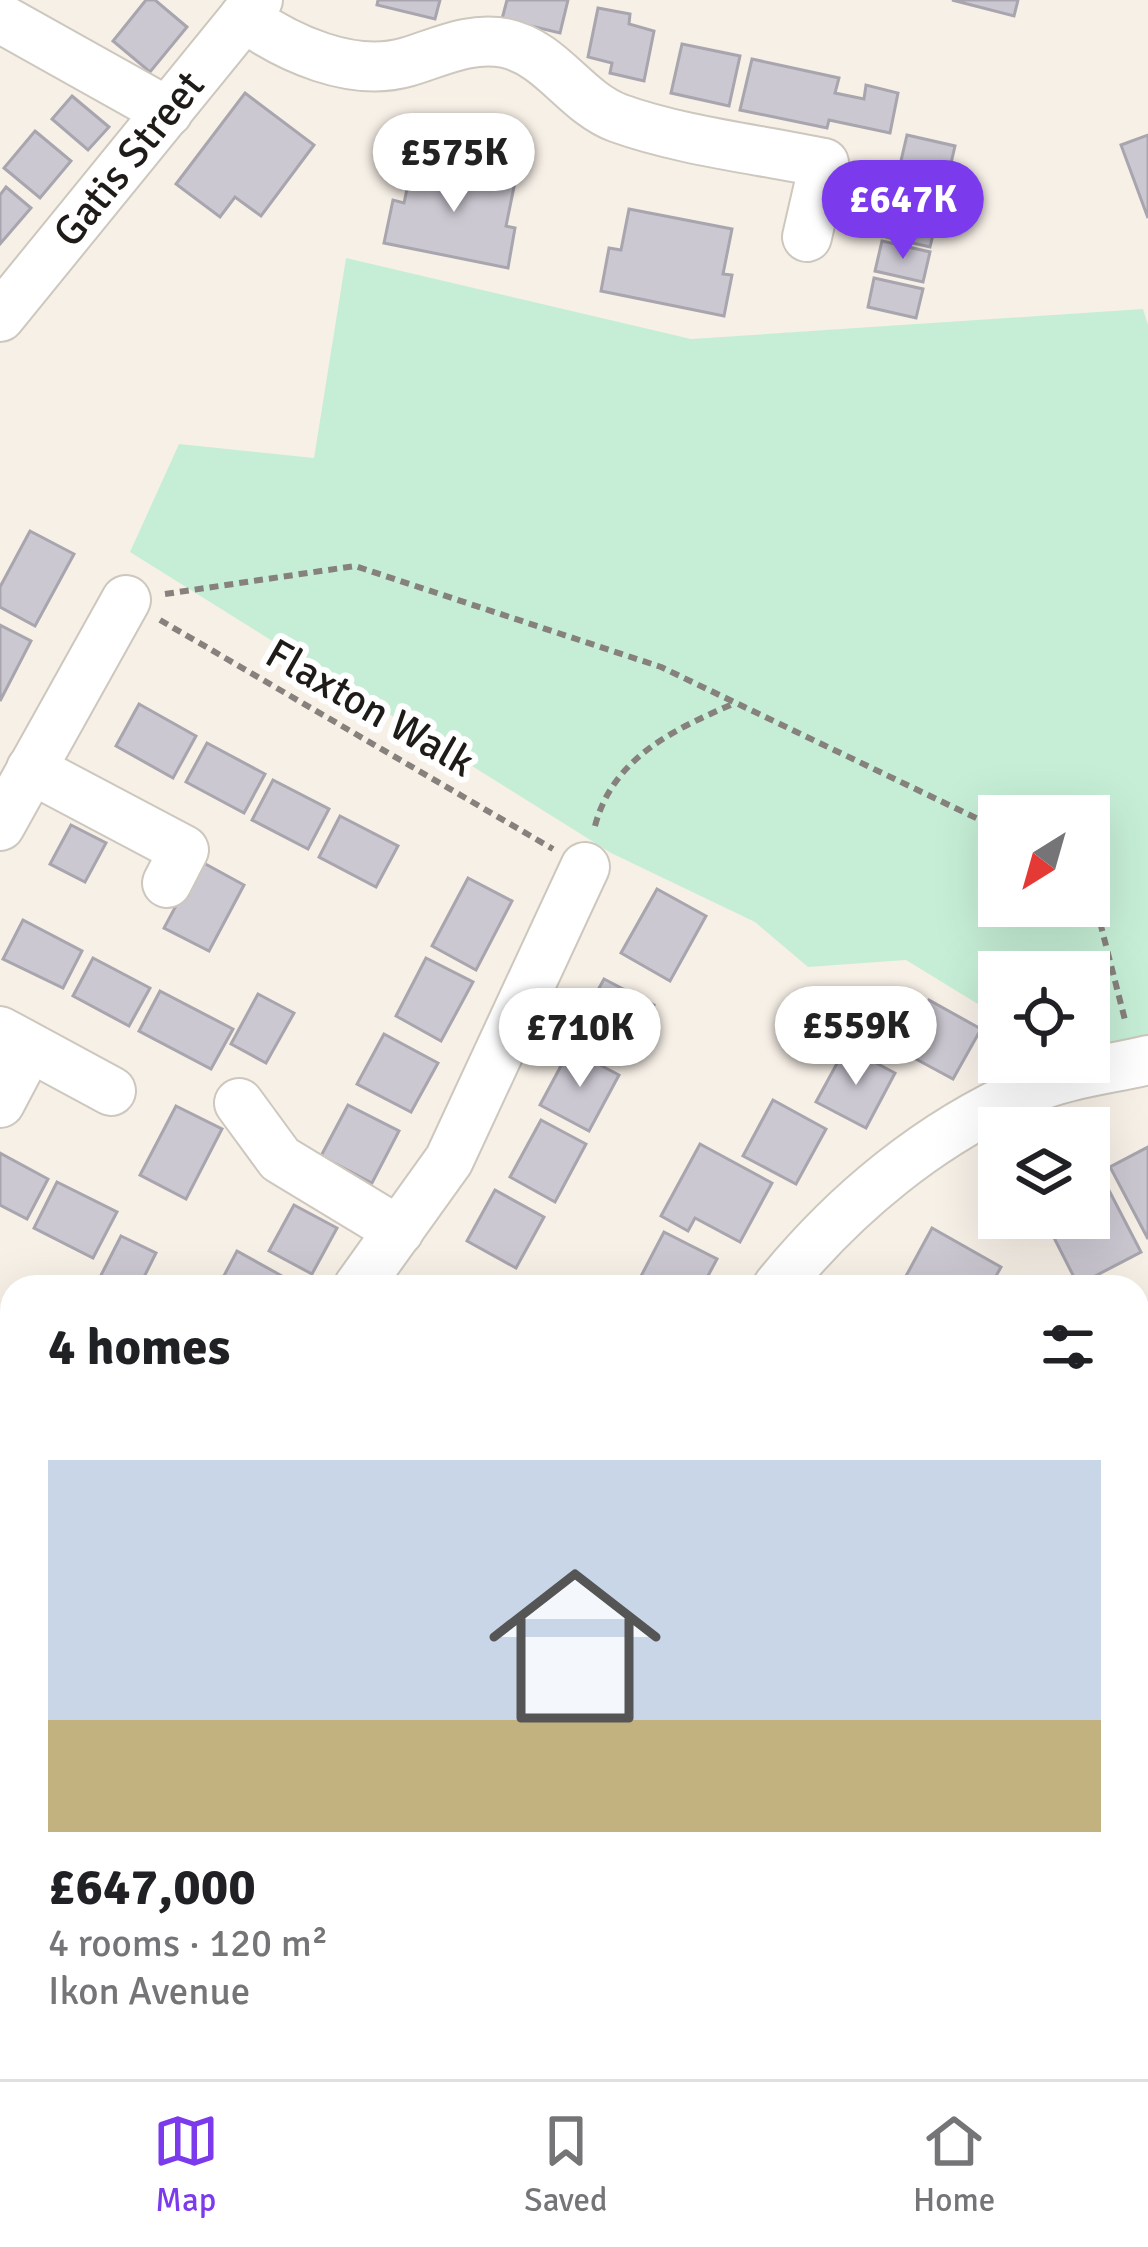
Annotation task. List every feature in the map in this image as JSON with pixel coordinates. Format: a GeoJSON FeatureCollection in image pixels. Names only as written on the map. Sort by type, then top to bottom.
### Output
{"type":"FeatureCollection","features":[{"type":"Feature","properties":{"kind":"street","name":"Gatis Street"},"geometry":{"type":"LineString","coordinates":[[0,317],[251,9]]}},
{"type":"Feature","properties":{"kind":"street"},"geometry":{"type":"LineString","coordinates":[[251,9],[279,42],[346,61],[403,63],[472,42],[504,43],[536,55],[615,117],[824,163],[807,236]]}},
{"type":"Feature","properties":{"kind":"street"},"geometry":{"type":"LineString","coordinates":[[0,18],[168,112]]}},
{"type":"Feature","properties":{"kind":"street"},"geometry":{"type":"LineString","coordinates":[[0,826],[125,600]]}},
{"type":"Feature","properties":{"kind":"street"},"geometry":{"type":"LineString","coordinates":[[31,769],[184,850],[166,883]]}},
{"type":"Feature","properties":{"kind":"street"},"geometry":{"type":"LineString","coordinates":[[239,1103],[280,1159],[386,1267],[449,1160],[585,867]]}},
{"type":"Feature","properties":{"kind":"street"},"geometry":{"type":"LineString","coordinates":[[0,1103],[14,1039],[111,1091]]}},
{"type":"Feature","properties":{"kind":"street"},"geometry":{"type":"LineString","coordinates":[[788,1275],[846,1212],[959,1126],[1035,1087],[1142,1061]]}},
{"type":"Feature","properties":{"kind":"path"},"geometry":{"type":"LineString","coordinates":[[125,600],[355,566],[661,668],[978,819]]}},
{"type":"Feature","properties":{"kind":"path","name":"Flaxton Walk"},"geometry":{"type":"LineString","coordinates":[[125,600],[585,867]]}},
{"type":"Feature","properties":{"kind":"path"},"geometry":{"type":"LineString","coordinates":[[585,867],[597,817],[624,769],[662,736],[735,703]]}},
{"type":"Feature","properties":{"kind":"path"},"geometry":{"type":"LineString","coordinates":[[1103,927],[1142,1061]]}},
{"type":"Feature","properties":{"kind":"green space"},"geometry":{"type":"Polygon","coordinates":[[[346,258],[691,339],[1143,309],[1148,325],[1148,1042],[1110,1048],[1110,951],[978,951],[978,1004],[906,960],[808,967],[755,922],[611,853],[130,552],[179,444],[314,458],[346,258]]]}},
{"type":"Feature","properties":{"kind":"building"},"geometry":{"type":"Polygon","coordinates":[[[146,0],[155,0],[187,27],[150,72],[113,41],[146,0]]]}},
{"type":"Feature","properties":{"kind":"building"},"geometry":{"type":"Polygon","coordinates":[[[378,0],[440,0],[435,19],[377,5],[378,0]]]}},
{"type":"Feature","properties":{"kind":"building"},"geometry":{"type":"Polygon","coordinates":[[[507,0],[568,0],[560,33],[502,19],[507,0]]]}},
{"type":"Feature","properties":{"kind":"building"},"geometry":{"type":"Polygon","coordinates":[[[952,0],[1018,0],[1014,16],[952,0]]]}},
{"type":"Feature","properties":{"kind":"building"},"geometry":{"type":"Polygon","coordinates":[[[598,8],[630,14],[629,24],[654,31],[644,81],[610,73],[612,63],[588,57],[598,8]]]}},
{"type":"Feature","properties":{"kind":"building"},"geometry":{"type":"Polygon","coordinates":[[[682,44],[740,56],[729,106],[671,93],[682,44]]]}},
{"type":"Feature","properties":{"kind":"building"},"geometry":{"type":"Polygon","coordinates":[[[752,59],[839,78],[835,93],[864,99],[866,85],[898,93],[890,133],[829,120],[827,128],[740,110],[752,59]]]}},
{"type":"Feature","properties":{"kind":"building"},"geometry":{"type":"Polygon","coordinates":[[[245,93],[314,145],[261,216],[235,197],[220,217],[176,184],[245,93]]]}},
{"type":"Feature","properties":{"kind":"building"},"geometry":{"type":"Polygon","coordinates":[[[72,96],[109,127],[88,150],[52,119],[72,96]]]}},
{"type":"Feature","properties":{"kind":"building"},"geometry":{"type":"Polygon","coordinates":[[[35,131],[71,161],[40,198],[4,168],[35,131]]]}},
{"type":"Feature","properties":{"kind":"building"},"geometry":{"type":"Polygon","coordinates":[[[907,135],[955,146],[948,176],[900,165],[907,135]]]}},
{"type":"Feature","properties":{"kind":"building"},"geometry":{"type":"Polygon","coordinates":[[[1148,135],[1148,218],[1121,145],[1148,135]]]}},
{"type":"Feature","properties":{"kind":"building"},"geometry":{"type":"Polygon","coordinates":[[[413,161],[515,182],[506,226],[515,228],[508,268],[384,243],[393,200],[404,203],[413,161]]]}},
{"type":"Feature","properties":{"kind":"building"},"geometry":{"type":"Polygon","coordinates":[[[898,171],[947,182],[940,211],[892,200],[898,171]]]}},
{"type":"Feature","properties":{"kind":"building"},"geometry":{"type":"Polygon","coordinates":[[[6,187],[31,208],[0,244],[0,195],[6,187]]]}},
{"type":"Feature","properties":{"kind":"building"},"geometry":{"type":"Polygon","coordinates":[[[888,207],[937,218],[930,247],[882,236],[888,207]]]}},
{"type":"Feature","properties":{"kind":"building"},"geometry":{"type":"Polygon","coordinates":[[[629,209],[732,229],[723,274],[732,275],[724,316],[601,291],[609,248],[621,250],[629,209]]]}},
{"type":"Feature","properties":{"kind":"building"},"geometry":{"type":"Polygon","coordinates":[[[882,241],[930,252],[923,282],[875,271],[882,241]]]}},
{"type":"Feature","properties":{"kind":"building"},"geometry":{"type":"Polygon","coordinates":[[[874,278],[923,289],[916,318],[868,307],[874,278]]]}},
{"type":"Feature","properties":{"kind":"building"},"geometry":{"type":"Polygon","coordinates":[[[30,531],[74,554],[35,626],[0,607],[0,587],[30,531]]]}},
{"type":"Feature","properties":{"kind":"building"},"geometry":{"type":"Polygon","coordinates":[[[0,625],[31,641],[0,701],[0,625]]]}},
{"type":"Feature","properties":{"kind":"building"},"geometry":{"type":"Polygon","coordinates":[[[139,704],[196,736],[173,778],[116,746],[139,704]]]}},
{"type":"Feature","properties":{"kind":"building"},"geometry":{"type":"Polygon","coordinates":[[[207,743],[265,774],[244,813],[186,782],[207,743]]]}},
{"type":"Feature","properties":{"kind":"building"},"geometry":{"type":"Polygon","coordinates":[[[273,780],[329,809],[308,849],[252,820],[273,780]]]}},
{"type":"Feature","properties":{"kind":"building"},"geometry":{"type":"Polygon","coordinates":[[[340,816],[398,846],[376,887],[319,857],[340,816]]]}},
{"type":"Feature","properties":{"kind":"building"},"geometry":{"type":"Polygon","coordinates":[[[71,825],[106,843],[85,882],[50,864],[71,825]]]}},
{"type":"Feature","properties":{"kind":"building"},"geometry":{"type":"Polygon","coordinates":[[[200,861],[244,885],[209,951],[164,928],[200,861]]]}},
{"type":"Feature","properties":{"kind":"building"},"geometry":{"type":"Polygon","coordinates":[[[468,878],[512,901],[476,970],[432,946],[468,878]]]}},
{"type":"Feature","properties":{"kind":"building"},"geometry":{"type":"Polygon","coordinates":[[[657,889],[706,916],[670,981],[621,953],[657,889]]]}},
{"type":"Feature","properties":{"kind":"building"},"geometry":{"type":"Polygon","coordinates":[[[23,920],[82,951],[63,988],[3,959],[23,920]]]}},
{"type":"Feature","properties":{"kind":"building"},"geometry":{"type":"Polygon","coordinates":[[[93,958],[150,988],[129,1026],[73,996],[93,958]]]}},
{"type":"Feature","properties":{"kind":"building"},"geometry":{"type":"Polygon","coordinates":[[[426,958],[473,982],[441,1041],[396,1016],[426,958]]]}},
{"type":"Feature","properties":{"kind":"building"},"geometry":{"type":"Polygon","coordinates":[[[604,979],[654,1005],[623,1061],[574,1034],[604,979]]]}},
{"type":"Feature","properties":{"kind":"building"},"geometry":{"type":"Polygon","coordinates":[[[160,991],[233,1029],[211,1069],[139,1031],[160,991]]]}},
{"type":"Feature","properties":{"kind":"building"},"geometry":{"type":"Polygon","coordinates":[[[258,994],[294,1013],[266,1063],[231,1044],[258,994]]]}},
{"type":"Feature","properties":{"kind":"building"},"geometry":{"type":"Polygon","coordinates":[[[929,1000],[978,1027],[953,1079],[901,1051],[929,1000]]]}},
{"type":"Feature","properties":{"kind":"building"},"geometry":{"type":"Polygon","coordinates":[[[384,1034],[438,1063],[411,1112],[357,1084],[384,1034]]]}},
{"type":"Feature","properties":{"kind":"building"},"geometry":{"type":"Polygon","coordinates":[[[846,1047],[895,1073],[866,1128],[816,1102],[846,1047]]]}},
{"type":"Feature","properties":{"kind":"building"},"geometry":{"type":"Polygon","coordinates":[[[570,1049],[619,1075],[589,1131],[540,1105],[570,1049]]]}},
{"type":"Feature","properties":{"kind":"building"},"geometry":{"type":"Polygon","coordinates":[[[773,1100],[826,1129],[796,1184],[743,1156],[773,1100]]]}},
{"type":"Feature","properties":{"kind":"building"},"geometry":{"type":"Polygon","coordinates":[[[348,1105],[399,1131],[372,1183],[321,1156],[348,1105]]]}},
{"type":"Feature","properties":{"kind":"building"},"geometry":{"type":"Polygon","coordinates":[[[176,1106],[222,1129],[186,1199],[140,1175],[176,1106]]]}},
{"type":"Feature","properties":{"kind":"building"},"geometry":{"type":"Polygon","coordinates":[[[541,1120],[586,1144],[555,1202],[510,1177],[541,1120]]]}},
{"type":"Feature","properties":{"kind":"building"},"geometry":{"type":"Polygon","coordinates":[[[700,1144],[772,1183],[740,1242],[695,1218],[688,1231],[661,1216],[700,1144]]]}},
{"type":"Feature","properties":{"kind":"building"},"geometry":{"type":"Polygon","coordinates":[[[1148,1147],[1148,1239],[1110,1167],[1148,1147]]]}},
{"type":"Feature","properties":{"kind":"building"},"geometry":{"type":"Polygon","coordinates":[[[0,1153],[48,1179],[27,1219],[0,1205],[0,1153]]]}},
{"type":"Feature","properties":{"kind":"building"},"geometry":{"type":"Polygon","coordinates":[[[57,1182],[117,1212],[93,1258],[34,1228],[57,1182]]]}},
{"type":"Feature","properties":{"kind":"building"},"geometry":{"type":"Polygon","coordinates":[[[495,1190],[544,1217],[516,1268],[467,1241],[495,1190]]]}},
{"type":"Feature","properties":{"kind":"building"},"geometry":{"type":"Polygon","coordinates":[[[1110,1192],[1141,1252],[1097,1275],[1073,1275],[1055,1239],[1110,1239],[1110,1192]]]}},
{"type":"Feature","properties":{"kind":"building"},"geometry":{"type":"Polygon","coordinates":[[[294,1205],[337,1228],[312,1274],[269,1251],[294,1205]]]}},
{"type":"Feature","properties":{"kind":"building"},"geometry":{"type":"Polygon","coordinates":[[[932,1228],[1001,1267],[997,1275],[907,1275],[932,1228]]]}},
{"type":"Feature","properties":{"kind":"building"},"geometry":{"type":"Polygon","coordinates":[[[664,1232],[717,1259],[708,1275],[642,1275],[664,1232]]]}},
{"type":"Feature","properties":{"kind":"building"},"geometry":{"type":"Polygon","coordinates":[[[121,1236],[156,1253],[145,1275],[101,1275],[121,1236]]]}},
{"type":"Feature","properties":{"kind":"building"},"geometry":{"type":"Polygon","coordinates":[[[237,1251],[280,1275],[224,1275],[237,1251]]]}}]}
